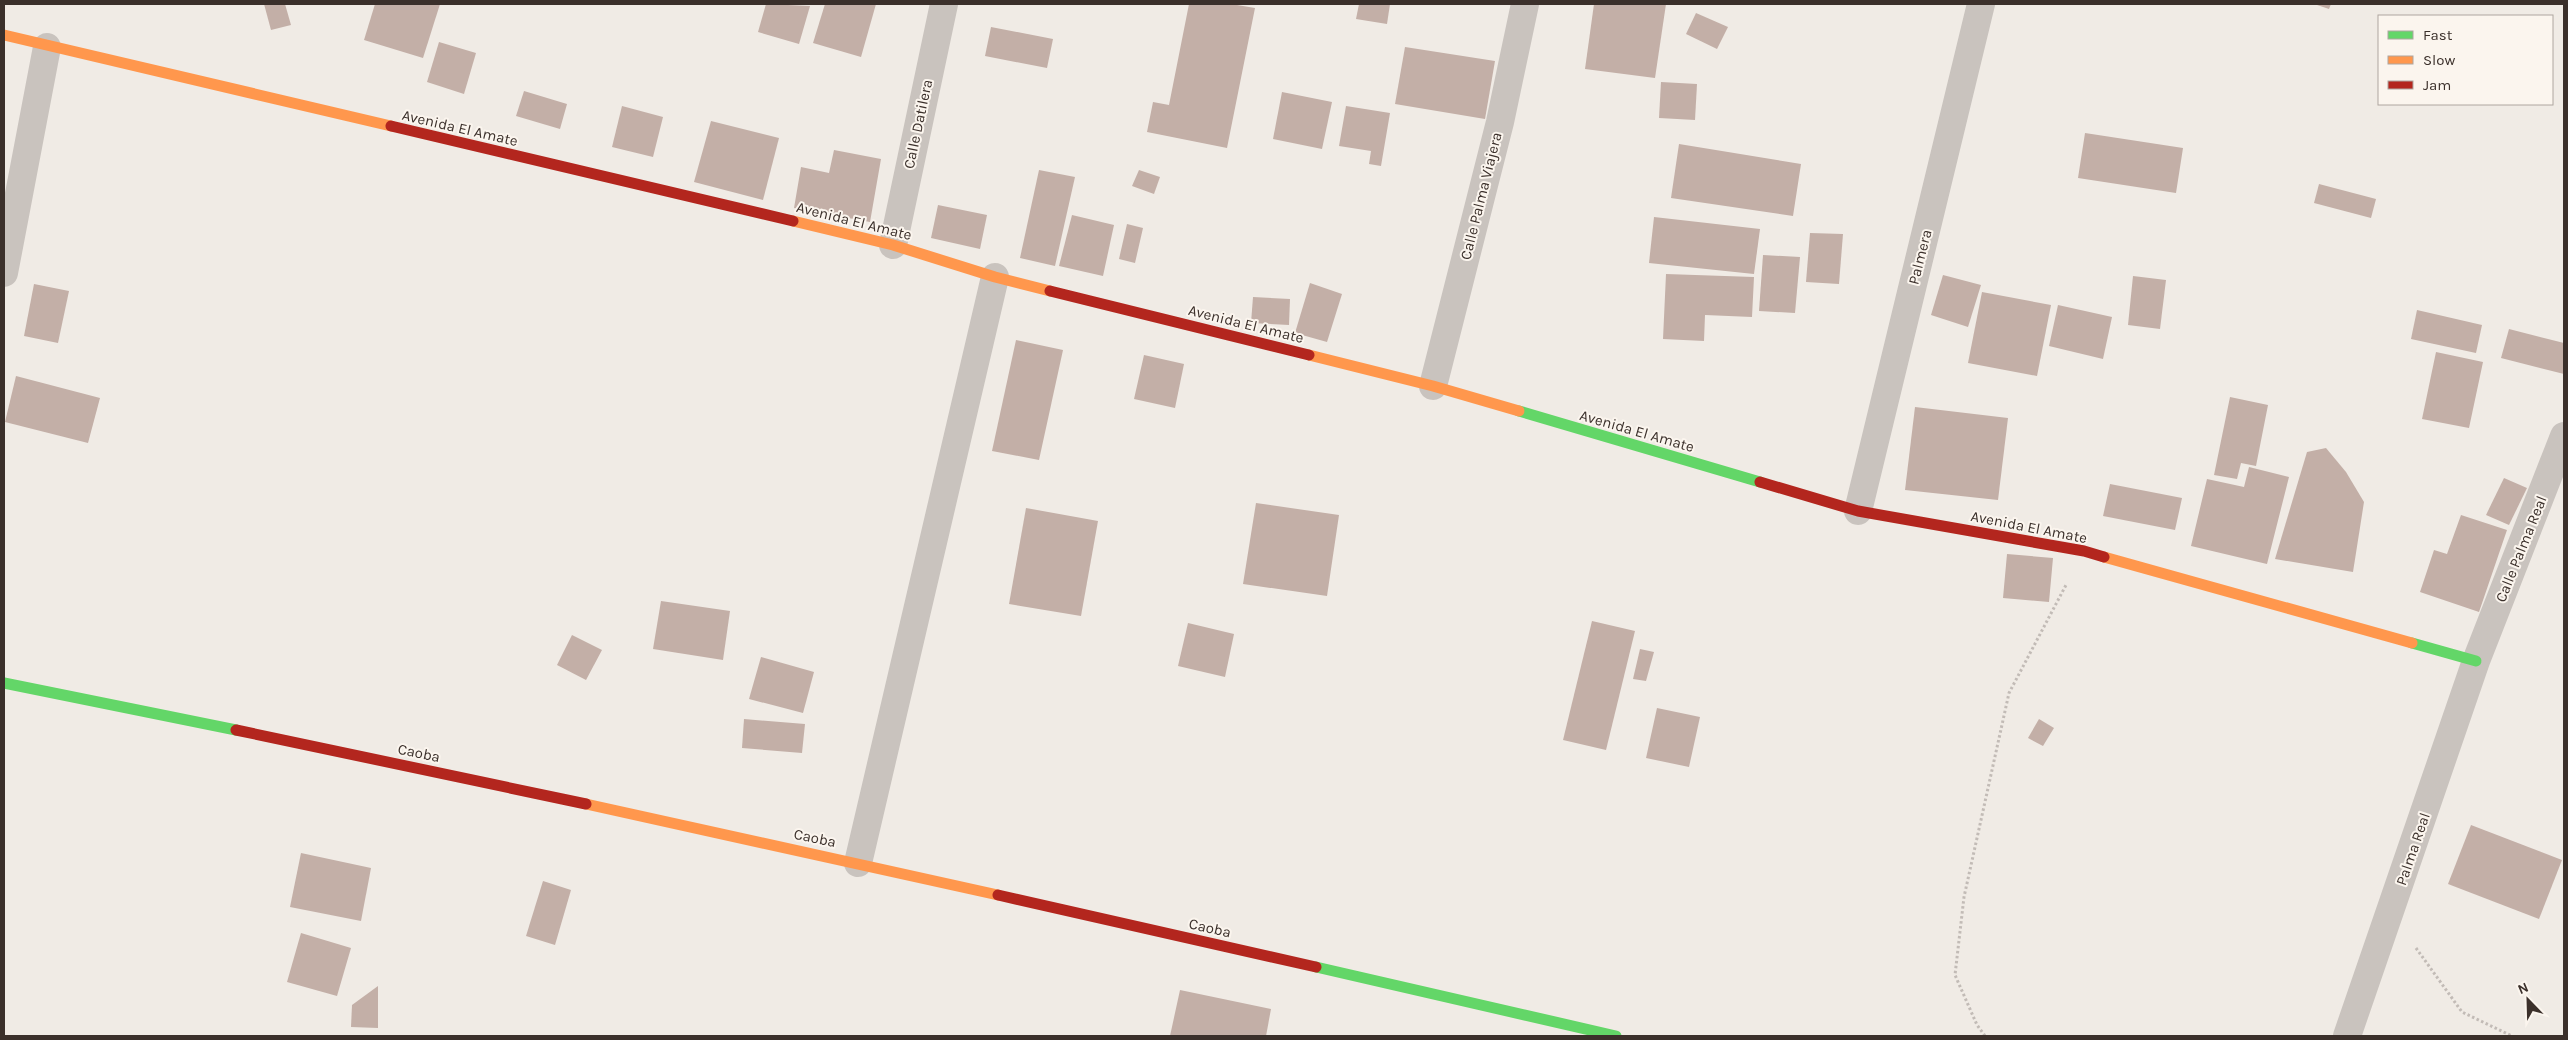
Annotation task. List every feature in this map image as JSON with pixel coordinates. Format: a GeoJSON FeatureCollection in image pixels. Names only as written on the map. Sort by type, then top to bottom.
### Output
{"type":"FeatureCollection","features":[{"type":"Feature","properties":{"kind":"street","name":"Calle Datilera"},"geometry":{"type":"LineString","coordinates":[[893,245],[944,4]]}},
{"type":"Feature","properties":{"kind":"street","name":"Calle Palma Viajera"},"geometry":{"type":"LineString","coordinates":[[1433,386],[1500,122],[1525,4]]}},
{"type":"Feature","properties":{"kind":"street","name":"Palmera"},"geometry":{"type":"LineString","coordinates":[[1858,511],[1981,4]]}},
{"type":"Feature","properties":{"kind":"street","name":"Avenida El Amate"},"geometry":{"type":"LineString","coordinates":[[4,35],[47,47],[893,245],[995,277],[1433,386],[1858,511],[2084,551],[2476,661]]}},
{"type":"Feature","properties":{"kind":"street"},"geometry":{"type":"LineString","coordinates":[[4,273],[47,47]]}},
{"type":"Feature","properties":{"kind":"street"},"geometry":{"type":"LineString","coordinates":[[858,863],[995,277]]}},
{"type":"Feature","properties":{"kind":"street","name":"Calle Palma Real"},"geometry":{"type":"LineString","coordinates":[[2476,661],[2564,436]]}},
{"type":"Feature","properties":{"kind":"street","name":"Palma Real"},"geometry":{"type":"LineString","coordinates":[[2347,1036],[2391,914],[2476,661]]}},
{"type":"Feature","properties":{"kind":"street","name":"Caoba"},"geometry":{"type":"LineString","coordinates":[[4,684],[356,755],[858,863],[1616,1036]]}},
{"type":"Feature","properties":{"kind":"path"},"geometry":{"type":"LineString","coordinates":[[1985,1036],[1977,1025],[1955,975],[1964,897],[2009,693],[2084,551]]}},
{"type":"Feature","properties":{"kind":"path"},"geometry":{"type":"LineString","coordinates":[[2391,914],[2462,1012],[2512,1036]]}},
{"type":"Feature","properties":{"kind":"building"},"geometry":{"type":"Polygon","coordinates":[[[264,4],[285,4],[291,25],[271,30],[264,4]]]}},
{"type":"Feature","properties":{"kind":"building"},"geometry":{"type":"Polygon","coordinates":[[[375,4],[440,4],[423,58],[364,40],[375,4]]]}},
{"type":"Feature","properties":{"kind":"building"},"geometry":{"type":"Polygon","coordinates":[[[766,4],[810,6],[799,44],[758,32],[766,4]]]}},
{"type":"Feature","properties":{"kind":"building"},"geometry":{"type":"Polygon","coordinates":[[[825,4],[876,4],[861,57],[813,43],[825,4]]]}},
{"type":"Feature","properties":{"kind":"building"},"geometry":{"type":"Polygon","coordinates":[[[1189,4],[1231,4],[1255,8],[1227,148],[1147,132],[1153,102],[1169,105],[1189,4]]]}},
{"type":"Feature","properties":{"kind":"building"},"geometry":{"type":"Polygon","coordinates":[[[1359,4],[1390,4],[1387,24],[1356,19],[1359,4]]]}},
{"type":"Feature","properties":{"kind":"building"},"geometry":{"type":"Polygon","coordinates":[[[1594,4],[1666,4],[1655,78],[1585,69],[1594,4]]]}},
{"type":"Feature","properties":{"kind":"building"},"geometry":{"type":"Polygon","coordinates":[[[2314,4],[2331,4],[2329,9],[2314,4]]]}},
{"type":"Feature","properties":{"kind":"building"},"geometry":{"type":"Polygon","coordinates":[[[1696,13],[1728,27],[1717,49],[1686,34],[1696,13]]]}},
{"type":"Feature","properties":{"kind":"building"},"geometry":{"type":"Polygon","coordinates":[[[991,27],[1053,39],[1047,68],[985,56],[991,27]]]}},
{"type":"Feature","properties":{"kind":"building"},"geometry":{"type":"Polygon","coordinates":[[[439,42],[476,53],[464,94],[427,82],[439,42]]]}},
{"type":"Feature","properties":{"kind":"building"},"geometry":{"type":"Polygon","coordinates":[[[1405,47],[1495,61],[1485,119],[1395,104],[1405,47]]]}},
{"type":"Feature","properties":{"kind":"building"},"geometry":{"type":"Polygon","coordinates":[[[1661,82],[1697,84],[1695,120],[1659,118],[1661,82]]]}},
{"type":"Feature","properties":{"kind":"building"},"geometry":{"type":"Polygon","coordinates":[[[524,91],[567,104],[560,129],[516,116],[524,91]]]}},
{"type":"Feature","properties":{"kind":"building"},"geometry":{"type":"Polygon","coordinates":[[[1282,92],[1332,102],[1322,149],[1273,139],[1282,92]]]}},
{"type":"Feature","properties":{"kind":"building"},"geometry":{"type":"Polygon","coordinates":[[[622,106],[663,117],[653,157],[612,147],[622,106]]]}},
{"type":"Feature","properties":{"kind":"building"},"geometry":{"type":"Polygon","coordinates":[[[1346,106],[1390,113],[1381,166],[1369,164],[1371,151],[1339,146],[1346,106]]]}},
{"type":"Feature","properties":{"kind":"building"},"geometry":{"type":"Polygon","coordinates":[[[711,121],[779,138],[763,200],[694,182],[711,121]]]}},
{"type":"Feature","properties":{"kind":"building"},"geometry":{"type":"Polygon","coordinates":[[[2085,133],[2183,148],[2176,193],[2078,178],[2085,133]]]}},
{"type":"Feature","properties":{"kind":"building"},"geometry":{"type":"Polygon","coordinates":[[[1679,144],[1801,164],[1793,216],[1671,198],[1679,144]]]}},
{"type":"Feature","properties":{"kind":"building"},"geometry":{"type":"Polygon","coordinates":[[[834,150],[881,159],[870,222],[794,208],[801,167],[829,173],[834,150]]]}},
{"type":"Feature","properties":{"kind":"building"},"geometry":{"type":"Polygon","coordinates":[[[1039,170],[1075,177],[1055,266],[1020,258],[1039,170]]]}},
{"type":"Feature","properties":{"kind":"building"},"geometry":{"type":"Polygon","coordinates":[[[1139,170],[1160,177],[1154,194],[1132,186],[1139,170]]]}},
{"type":"Feature","properties":{"kind":"building"},"geometry":{"type":"Polygon","coordinates":[[[2319,184],[2376,199],[2371,218],[2314,203],[2319,184]]]}},
{"type":"Feature","properties":{"kind":"building"},"geometry":{"type":"Polygon","coordinates":[[[938,205],[987,215],[980,249],[931,238],[938,205]]]}},
{"type":"Feature","properties":{"kind":"building"},"geometry":{"type":"Polygon","coordinates":[[[1072,215],[1114,225],[1103,276],[1059,266],[1072,215]]]}},
{"type":"Feature","properties":{"kind":"building"},"geometry":{"type":"Polygon","coordinates":[[[1654,217],[1760,229],[1754,274],[1649,263],[1654,217]]]}},
{"type":"Feature","properties":{"kind":"building"},"geometry":{"type":"Polygon","coordinates":[[[1127,224],[1143,228],[1135,263],[1119,259],[1127,224]]]}},
{"type":"Feature","properties":{"kind":"building"},"geometry":{"type":"Polygon","coordinates":[[[1810,233],[1843,234],[1839,284],[1806,282],[1810,233]]]}},
{"type":"Feature","properties":{"kind":"building"},"geometry":{"type":"Polygon","coordinates":[[[1763,255],[1800,257],[1795,313],[1759,311],[1763,255]]]}},
{"type":"Feature","properties":{"kind":"building"},"geometry":{"type":"Polygon","coordinates":[[[1666,274],[1754,277],[1752,317],[1705,315],[1704,341],[1663,339],[1666,274]]]}},
{"type":"Feature","properties":{"kind":"building"},"geometry":{"type":"Polygon","coordinates":[[[1943,275],[1981,285],[1968,327],[1931,315],[1943,275]]]}},
{"type":"Feature","properties":{"kind":"building"},"geometry":{"type":"Polygon","coordinates":[[[2133,276],[2166,280],[2160,329],[2128,325],[2133,276]]]}},
{"type":"Feature","properties":{"kind":"building"},"geometry":{"type":"Polygon","coordinates":[[[1310,283],[1342,294],[1327,342],[1295,333],[1310,283]]]}},
{"type":"Feature","properties":{"kind":"building"},"geometry":{"type":"Polygon","coordinates":[[[34,284],[69,291],[58,343],[24,336],[34,284]]]}},
{"type":"Feature","properties":{"kind":"building"},"geometry":{"type":"Polygon","coordinates":[[[1982,292],[2051,305],[2037,376],[1968,363],[1982,292]]]}},
{"type":"Feature","properties":{"kind":"building"},"geometry":{"type":"Polygon","coordinates":[[[1253,297],[1290,299],[1289,325],[1251,323],[1253,297]]]}},
{"type":"Feature","properties":{"kind":"building"},"geometry":{"type":"Polygon","coordinates":[[[2058,305],[2112,317],[2103,359],[2049,346],[2058,305]]]}},
{"type":"Feature","properties":{"kind":"building"},"geometry":{"type":"Polygon","coordinates":[[[2417,310],[2482,325],[2476,353],[2411,339],[2417,310]]]}},
{"type":"Feature","properties":{"kind":"building"},"geometry":{"type":"Polygon","coordinates":[[[2509,329],[2564,343],[2564,374],[2501,358],[2509,329]]]}},
{"type":"Feature","properties":{"kind":"building"},"geometry":{"type":"Polygon","coordinates":[[[1016,340],[1063,350],[1039,460],[992,451],[1016,340]]]}},
{"type":"Feature","properties":{"kind":"building"},"geometry":{"type":"Polygon","coordinates":[[[2436,352],[2483,362],[2469,428],[2422,419],[2436,352]]]}},
{"type":"Feature","properties":{"kind":"building"},"geometry":{"type":"Polygon","coordinates":[[[1144,355],[1184,364],[1175,408],[1134,399],[1144,355]]]}},
{"type":"Feature","properties":{"kind":"building"},"geometry":{"type":"Polygon","coordinates":[[[16,376],[100,398],[88,443],[5,422],[16,376]]]}},
{"type":"Feature","properties":{"kind":"building"},"geometry":{"type":"Polygon","coordinates":[[[2230,397],[2268,405],[2256,466],[2241,463],[2237,479],[2214,475],[2230,397]]]}},
{"type":"Feature","properties":{"kind":"building"},"geometry":{"type":"Polygon","coordinates":[[[1915,407],[2008,418],[1998,500],[1905,490],[1915,407]]]}},
{"type":"Feature","properties":{"kind":"building"},"geometry":{"type":"Polygon","coordinates":[[[2326,448],[2346,472],[2364,502],[2353,572],[2275,559],[2307,452],[2326,448]]]}},
{"type":"Feature","properties":{"kind":"building"},"geometry":{"type":"Polygon","coordinates":[[[2249,467],[2289,477],[2267,564],[2191,546],[2207,479],[2244,487],[2249,467]]]}},
{"type":"Feature","properties":{"kind":"building"},"geometry":{"type":"Polygon","coordinates":[[[2504,478],[2527,488],[2509,525],[2486,515],[2504,478]]]}},
{"type":"Feature","properties":{"kind":"building"},"geometry":{"type":"Polygon","coordinates":[[[2110,484],[2182,498],[2175,530],[2103,516],[2110,484]]]}},
{"type":"Feature","properties":{"kind":"building"},"geometry":{"type":"Polygon","coordinates":[[[1256,503],[1339,515],[1327,596],[1243,584],[1256,503]]]}},
{"type":"Feature","properties":{"kind":"building"},"geometry":{"type":"Polygon","coordinates":[[[1026,508],[1098,521],[1081,616],[1009,604],[1026,508]]]}},
{"type":"Feature","properties":{"kind":"building"},"geometry":{"type":"Polygon","coordinates":[[[2461,515],[2507,530],[2479,612],[2420,592],[2434,550],[2447,554],[2461,515]]]}},
{"type":"Feature","properties":{"kind":"building"},"geometry":{"type":"Polygon","coordinates":[[[2007,554],[2053,558],[2049,602],[2003,598],[2007,554]]]}},
{"type":"Feature","properties":{"kind":"building"},"geometry":{"type":"Polygon","coordinates":[[[661,601],[730,611],[723,660],[653,649],[661,601]]]}},
{"type":"Feature","properties":{"kind":"building"},"geometry":{"type":"Polygon","coordinates":[[[1592,621],[1635,631],[1606,750],[1563,740],[1592,621]]]}},
{"type":"Feature","properties":{"kind":"building"},"geometry":{"type":"Polygon","coordinates":[[[1188,623],[1234,634],[1225,677],[1178,666],[1188,623]]]}},
{"type":"Feature","properties":{"kind":"building"},"geometry":{"type":"Polygon","coordinates":[[[572,635],[602,650],[586,680],[557,665],[572,635]]]}},
{"type":"Feature","properties":{"kind":"building"},"geometry":{"type":"Polygon","coordinates":[[[1640,649],[1654,652],[1646,681],[1633,679],[1640,649]]]}},
{"type":"Feature","properties":{"kind":"building"},"geometry":{"type":"Polygon","coordinates":[[[761,657],[814,672],[803,713],[749,699],[761,657]]]}},
{"type":"Feature","properties":{"kind":"building"},"geometry":{"type":"Polygon","coordinates":[[[1657,708],[1700,717],[1689,767],[1646,758],[1657,708]]]}},
{"type":"Feature","properties":{"kind":"building"},"geometry":{"type":"Polygon","coordinates":[[[744,719],[805,724],[802,753],[742,748],[744,719]]]}},
{"type":"Feature","properties":{"kind":"building"},"geometry":{"type":"Polygon","coordinates":[[[2039,719],[2054,728],[2043,746],[2028,738],[2039,719]]]}},
{"type":"Feature","properties":{"kind":"building"},"geometry":{"type":"Polygon","coordinates":[[[2471,825],[2562,860],[2539,919],[2448,884],[2471,825]]]}},
{"type":"Feature","properties":{"kind":"building"},"geometry":{"type":"Polygon","coordinates":[[[301,853],[371,868],[361,921],[290,907],[301,853]]]}},
{"type":"Feature","properties":{"kind":"building"},"geometry":{"type":"Polygon","coordinates":[[[543,881],[571,890],[555,945],[526,936],[543,881]]]}},
{"type":"Feature","properties":{"kind":"building"},"geometry":{"type":"Polygon","coordinates":[[[301,933],[351,948],[337,996],[287,982],[301,933]]]}},
{"type":"Feature","properties":{"kind":"building"},"geometry":{"type":"Polygon","coordinates":[[[378,986],[378,1028],[351,1027],[352,1005],[378,986]]]}},
{"type":"Feature","properties":{"kind":"building"},"geometry":{"type":"Polygon","coordinates":[[[1180,990],[1271,1009],[1266,1036],[1170,1036],[1180,990]]]}},
{"type":"Feature","properties":{"kind":"traffic: fast"},"geometry":{"type":"LineString","coordinates":[[1519,411],[1760,482]]}},
{"type":"Feature","properties":{"kind":"traffic: fast"},"geometry":{"type":"LineString","coordinates":[[2412,643],[2476,661]]}},
{"type":"Feature","properties":{"kind":"traffic: fast"},"geometry":{"type":"LineString","coordinates":[[4,683],[236,730]]}},
{"type":"Feature","properties":{"kind":"traffic: fast"},"geometry":{"type":"LineString","coordinates":[[1316,967],[1616,1036]]}},
{"type":"Feature","properties":{"kind":"traffic: slow"},"geometry":{"type":"LineString","coordinates":[[4,35],[391,126]]}},
{"type":"Feature","properties":{"kind":"traffic: slow"},"geometry":{"type":"LineString","coordinates":[[793,221],[893,245],[995,277],[1050,291]]}},
{"type":"Feature","properties":{"kind":"traffic: slow"},"geometry":{"type":"LineString","coordinates":[[1309,355],[1433,386],[1519,411]]}},
{"type":"Feature","properties":{"kind":"traffic: slow"},"geometry":{"type":"LineString","coordinates":[[2104,557],[2412,643]]}},
{"type":"Feature","properties":{"kind":"traffic: slow"},"geometry":{"type":"LineString","coordinates":[[586,804],[998,895]]}},
{"type":"Feature","properties":{"kind":"traffic: jam"},"geometry":{"type":"LineString","coordinates":[[391,126],[793,221]]}},
{"type":"Feature","properties":{"kind":"traffic: jam"},"geometry":{"type":"LineString","coordinates":[[1050,291],[1309,355]]}},
{"type":"Feature","properties":{"kind":"traffic: jam"},"geometry":{"type":"LineString","coordinates":[[1760,482],[1858,511],[2084,551],[2104,557]]}},
{"type":"Feature","properties":{"kind":"traffic: jam"},"geometry":{"type":"LineString","coordinates":[[236,730],[586,804]]}},
{"type":"Feature","properties":{"kind":"traffic: jam"},"geometry":{"type":"LineString","coordinates":[[998,895],[1316,967]]}}]}
